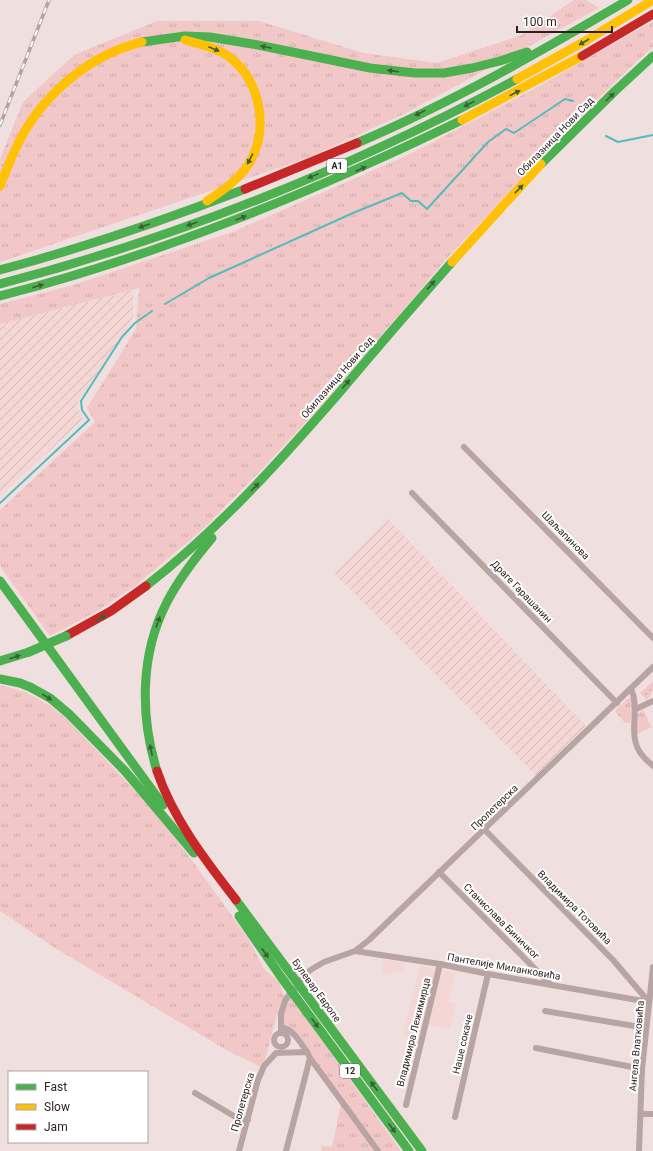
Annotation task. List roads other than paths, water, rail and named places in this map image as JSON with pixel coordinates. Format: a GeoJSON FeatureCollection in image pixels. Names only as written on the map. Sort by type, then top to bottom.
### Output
{"type":"FeatureCollection","features":[{"type":"Feature","properties":{"kind":"main road"},"geometry":{"type":"LineString","coordinates":[[0,270],[66,252],[194,209],[234,194],[397,125],[515,65],[628,0]]}},
{"type":"Feature","properties":{"kind":"main road","name":"A1"},"geometry":{"type":"LineString","coordinates":[[0,284],[92,258],[217,215],[381,148],[523,76],[599,33],[653,0]]}},
{"type":"Feature","properties":{"kind":"main road","name":"A1"},"geometry":{"type":"LineString","coordinates":[[0,296],[68,278],[160,248],[222,226],[332,182],[422,141],[528,87],[567,66],[653,14]]}},
{"type":"Feature","properties":{"kind":"main road"},"geometry":{"type":"LineString","coordinates":[[0,186],[26,129],[46,102],[66,82],[90,65],[119,51],[141,43],[185,36],[236,40],[371,68],[403,72],[429,73],[461,71],[488,66],[566,37]]}},
{"type":"Feature","properties":{"kind":"main road"},"geometry":{"type":"LineString","coordinates":[[177,38],[212,48],[228,56],[246,75],[255,91],[260,114],[260,129],[257,143],[248,163],[232,182],[194,209]]}},
{"type":"Feature","properties":{"kind":"main road","name":"Обилазница Нови Сад"},"geometry":{"type":"LineString","coordinates":[[0,661],[29,652],[66,636],[107,614],[146,587],[228,515],[290,449],[485,224],[559,147],[653,56]]}},
{"type":"Feature","properties":{"kind":"main road"},"geometry":{"type":"LineString","coordinates":[[191,844],[167,796],[152,754],[145,699],[147,665],[154,633],[174,588],[189,564],[228,515]]}},
{"type":"Feature","properties":{"kind":"main road"},"geometry":{"type":"LineString","coordinates":[[0,581],[191,844]]}},
{"type":"Feature","properties":{"kind":"main road"},"geometry":{"type":"LineString","coordinates":[[0,679],[16,682],[30,687],[50,698],[70,714],[125,771],[191,844]]}},
{"type":"Feature","properties":{"kind":"main road","name":"Булевар Европе"},"geometry":{"type":"LineString","coordinates":[[191,844],[422,1151]]}},
{"type":"Feature","properties":{"kind":"main road","name":"12"},"geometry":{"type":"LineString","coordinates":[[191,844],[292,992],[409,1151]]}},
{"type":"Feature","properties":{"kind":"street","name":"Шаљапинова"},"geometry":{"type":"LineString","coordinates":[[464,447],[653,638]]}},
{"type":"Feature","properties":{"kind":"street","name":"Драге Гарашанин"},"geometry":{"type":"LineString","coordinates":[[412,493],[617,703]]}},
{"type":"Feature","properties":{"kind":"street","name":"Пролетерска"},"geometry":{"type":"LineString","coordinates":[[292,992],[299,986],[303,976],[312,969],[324,962],[355,951],[369,940],[653,667]]}},
{"type":"Feature","properties":{"kind":"street"},"geometry":{"type":"LineString","coordinates":[[631,688],[636,709],[634,732],[637,746],[641,754],[652,763]]}},
{"type":"Feature","properties":{"kind":"street"},"geometry":{"type":"LineString","coordinates":[[636,709],[653,701]]}},
{"type":"Feature","properties":{"kind":"street","name":"Владимира Тотовића"},"geometry":{"type":"LineString","coordinates":[[484,829],[613,960],[649,1002]]}},
{"type":"Feature","properties":{"kind":"street","name":"Станислава Биничког"},"geometry":{"type":"LineString","coordinates":[[440,872],[551,985]]}},
{"type":"Feature","properties":{"kind":"street","name":"Пантелије Миланковића"},"geometry":{"type":"LineString","coordinates":[[355,951],[440,964],[614,997],[649,1002]]}},
{"type":"Feature","properties":{"kind":"street","name":"Владимира Лежимирца"},"geometry":{"type":"LineString","coordinates":[[406,1105],[440,964]]}},
{"type":"Feature","properties":{"kind":"street","name":"Ангела Влатковића"},"geometry":{"type":"LineString","coordinates":[[639,1151],[642,1069],[646,1028],[651,1017],[649,1002],[653,967]]}},
{"type":"Feature","properties":{"kind":"street","name":"Наше сокаче"},"geometry":{"type":"LineString","coordinates":[[455,1117],[488,974]]}},
{"type":"Feature","properties":{"kind":"street"},"geometry":{"type":"LineString","coordinates":[[278,1047],[284,1046],[287,1043],[287,1037],[281,1030],[281,1014],[285,1001],[292,992]]}},
{"type":"Feature","properties":{"kind":"street"},"geometry":{"type":"LineString","coordinates":[[545,1011],[646,1028]]}},
{"type":"Feature","properties":{"kind":"street"},"geometry":{"type":"LineString","coordinates":[[278,1047],[275,1044],[274,1039],[276,1035],[281,1030],[288,1029],[292,1032],[378,1151]]}},
{"type":"Feature","properties":{"kind":"street"},"geometry":{"type":"LineString","coordinates":[[278,1047],[276,1053],[308,1055]]}},
{"type":"Feature","properties":{"kind":"street"},"geometry":{"type":"LineString","coordinates":[[536,1048],[642,1069]]}},
{"type":"Feature","properties":{"kind":"street","name":"Пролетерска"},"geometry":{"type":"LineString","coordinates":[[239,1151],[258,1080],[264,1066],[276,1053]]}},
{"type":"Feature","properties":{"kind":"street"},"geometry":{"type":"LineString","coordinates":[[286,1151],[308,1055]]}},
{"type":"Feature","properties":{"kind":"street"},"geometry":{"type":"LineString","coordinates":[[196,1092],[239,1119],[248,1120]]}},
{"type":"Feature","properties":{"kind":"street"},"geometry":{"type":"LineString","coordinates":[[641,1114],[653,1114]]}},
{"type":"Feature","properties":{"kind":"waterway"},"geometry":{"type":"LineString","coordinates":[[165,304],[209,278],[353,213],[402,193],[411,201],[418,201],[427,209],[488,142],[506,129],[514,133],[565,99],[573,101]]}},
{"type":"Feature","properties":{"kind":"waterway"},"geometry":{"type":"LineString","coordinates":[[606,136],[618,142],[653,135]]}},
{"type":"Feature","properties":{"kind":"waterway"},"geometry":{"type":"LineString","coordinates":[[0,503],[89,420],[82,410],[81,401],[122,337],[135,323],[152,311]]}},
{"type":"Feature","properties":{"kind":"railway"},"geometry":{"type":"LineString","coordinates":[[0,125],[49,0]]}}]}
